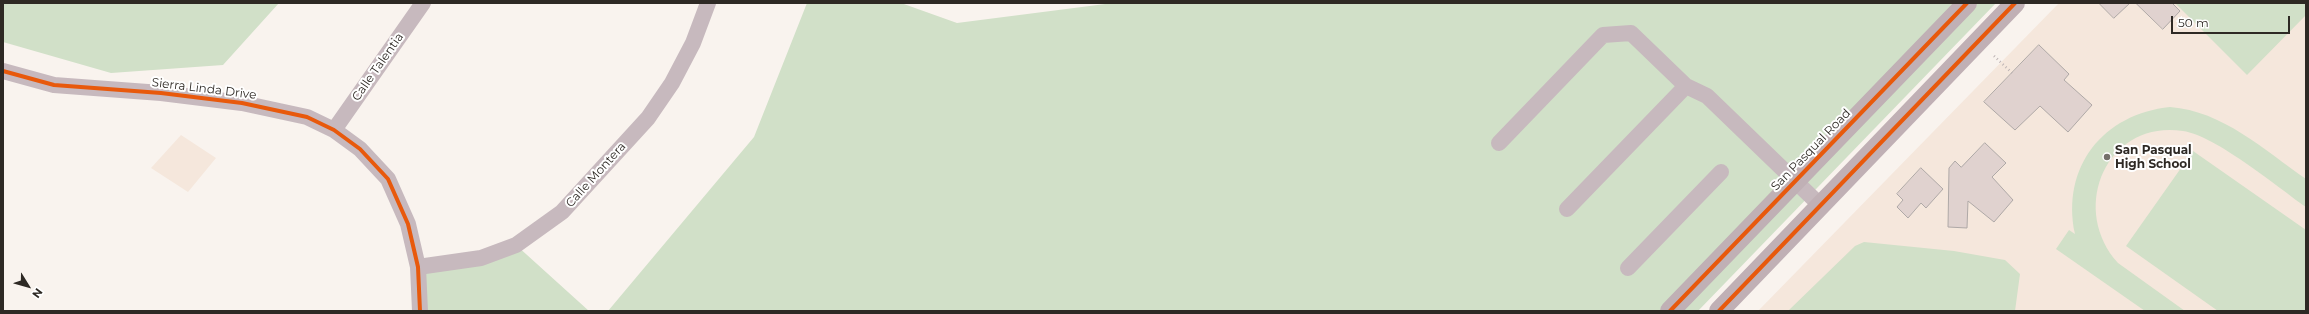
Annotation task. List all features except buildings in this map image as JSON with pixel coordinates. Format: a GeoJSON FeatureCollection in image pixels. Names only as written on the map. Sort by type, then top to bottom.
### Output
{"type":"FeatureCollection","features":[{"type":"Feature","properties":{"kind":"main road","name":"San Pasqual Road"},"geometry":{"type":"LineString","coordinates":[[1670,311],[1967,3]]}},
{"type":"Feature","properties":{"kind":"main road"},"geometry":{"type":"LineString","coordinates":[[1719,311],[2015,3]]}},
{"type":"Feature","properties":{"kind":"street","name":"Calle Talentia"},"geometry":{"type":"LineString","coordinates":[[334,130],[423,3]]}},
{"type":"Feature","properties":{"kind":"street","name":"Calle Montera"},"geometry":{"type":"LineString","coordinates":[[418,267],[481,258],[516,245],[562,212],[648,118],[672,83],[693,43],[708,3]]}},
{"type":"Feature","properties":{"kind":"street"},"geometry":{"type":"LineString","coordinates":[[1499,143],[1603,35],[1631,33],[1686,86],[1707,96],[1821,206]]}},
{"type":"Feature","properties":{"kind":"street","name":"Sierra Linda Drive"},"geometry":{"type":"LineString","coordinates":[[3,71],[54,85],[161,93],[242,103],[307,117],[334,130],[360,149],[388,178],[408,224],[418,267],[420,311]]}},
{"type":"Feature","properties":{"kind":"street"},"geometry":{"type":"LineString","coordinates":[[1567,209],[1686,86]]}},
{"type":"Feature","properties":{"kind":"street"},"geometry":{"type":"LineString","coordinates":[[1628,268],[1721,172]]}},
{"type":"Feature","properties":{"kind":"path"},"geometry":{"type":"LineString","coordinates":[[1994,56],[2012,73]]}},
{"type":"Feature","properties":{"kind":"shaded area","name":"San Pasqual High School"},"geometry":{"type":"Polygon","coordinates":[[[2059,3],[2306,3],[2306,311],[1758,311],[2059,3]]]}},
{"type":"Feature","properties":{"kind":"shaded area"},"geometry":{"type":"Polygon","coordinates":[[[181,135],[216,158],[188,192],[151,168],[181,135]]]}},
{"type":"Feature","properties":{"kind":"green space"},"geometry":{"type":"Polygon","coordinates":[[[3,3],[279,3],[223,65],[111,73],[3,42],[3,3]]]}},
{"type":"Feature","properties":{"kind":"green space"},"geometry":{"type":"Polygon","coordinates":[[[807,3],[901,3],[957,23],[1113,3],[1996,3],[1698,311],[608,311],[754,137],[807,3]]]}},
{"type":"Feature","properties":{"kind":"green space"},"geometry":{"type":"Polygon","coordinates":[[[2175,3],[2306,3],[2306,15],[2247,75],[2175,3]]]}},
{"type":"Feature","properties":{"kind":"green space"},"geometry":{"type":"Polygon","coordinates":[[[2170,107],[2189,110],[2208,116],[2225,124],[2242,134],[2306,179],[2306,207],[2246,163],[2212,142],[2197,135],[2183,131],[2157,131],[2134,139],[2116,153],[2104,172],[2097,193],[2097,217],[2103,241],[2118,263],[2185,311],[2145,311],[2056,249],[2069,230],[2075,234],[2072,210],[2075,187],[2081,166],[2092,148],[2107,133],[2125,120],[2146,112],[2170,107]]]}},
{"type":"Feature","properties":{"kind":"green space"},"geometry":{"type":"Polygon","coordinates":[[[2193,151],[2306,230],[2306,311],[2218,311],[2126,246],[2193,151]]]}},
{"type":"Feature","properties":{"kind":"green space"},"geometry":{"type":"Polygon","coordinates":[[[1864,242],[1954,251],[2005,260],[2020,274],[2015,311],[1788,311],[1855,246],[1864,242]]]}},
{"type":"Feature","properties":{"kind":"green space"},"geometry":{"type":"Polygon","coordinates":[[[516,245],[589,311],[420,311],[418,267],[516,245]]]}},
{"type":"Feature","properties":{"kind":"cycle path"},"geometry":{"type":"LineString","coordinates":[[1670,311],[1967,3]]}},
{"type":"Feature","properties":{"kind":"cycle path"},"geometry":{"type":"LineString","coordinates":[[1719,311],[2015,3]]}},
{"type":"Feature","properties":{"kind":"cycle path"},"geometry":{"type":"LineString","coordinates":[[3,71],[54,85],[161,93],[242,103],[307,117],[334,130],[360,149],[388,179],[408,224],[418,267],[420,311]]}},
{"type":"Feature","properties":{"kind":"place","name":"San Pasqual High School"},"geometry":{"type":"Point","coordinates":[2107,157]}}]}
